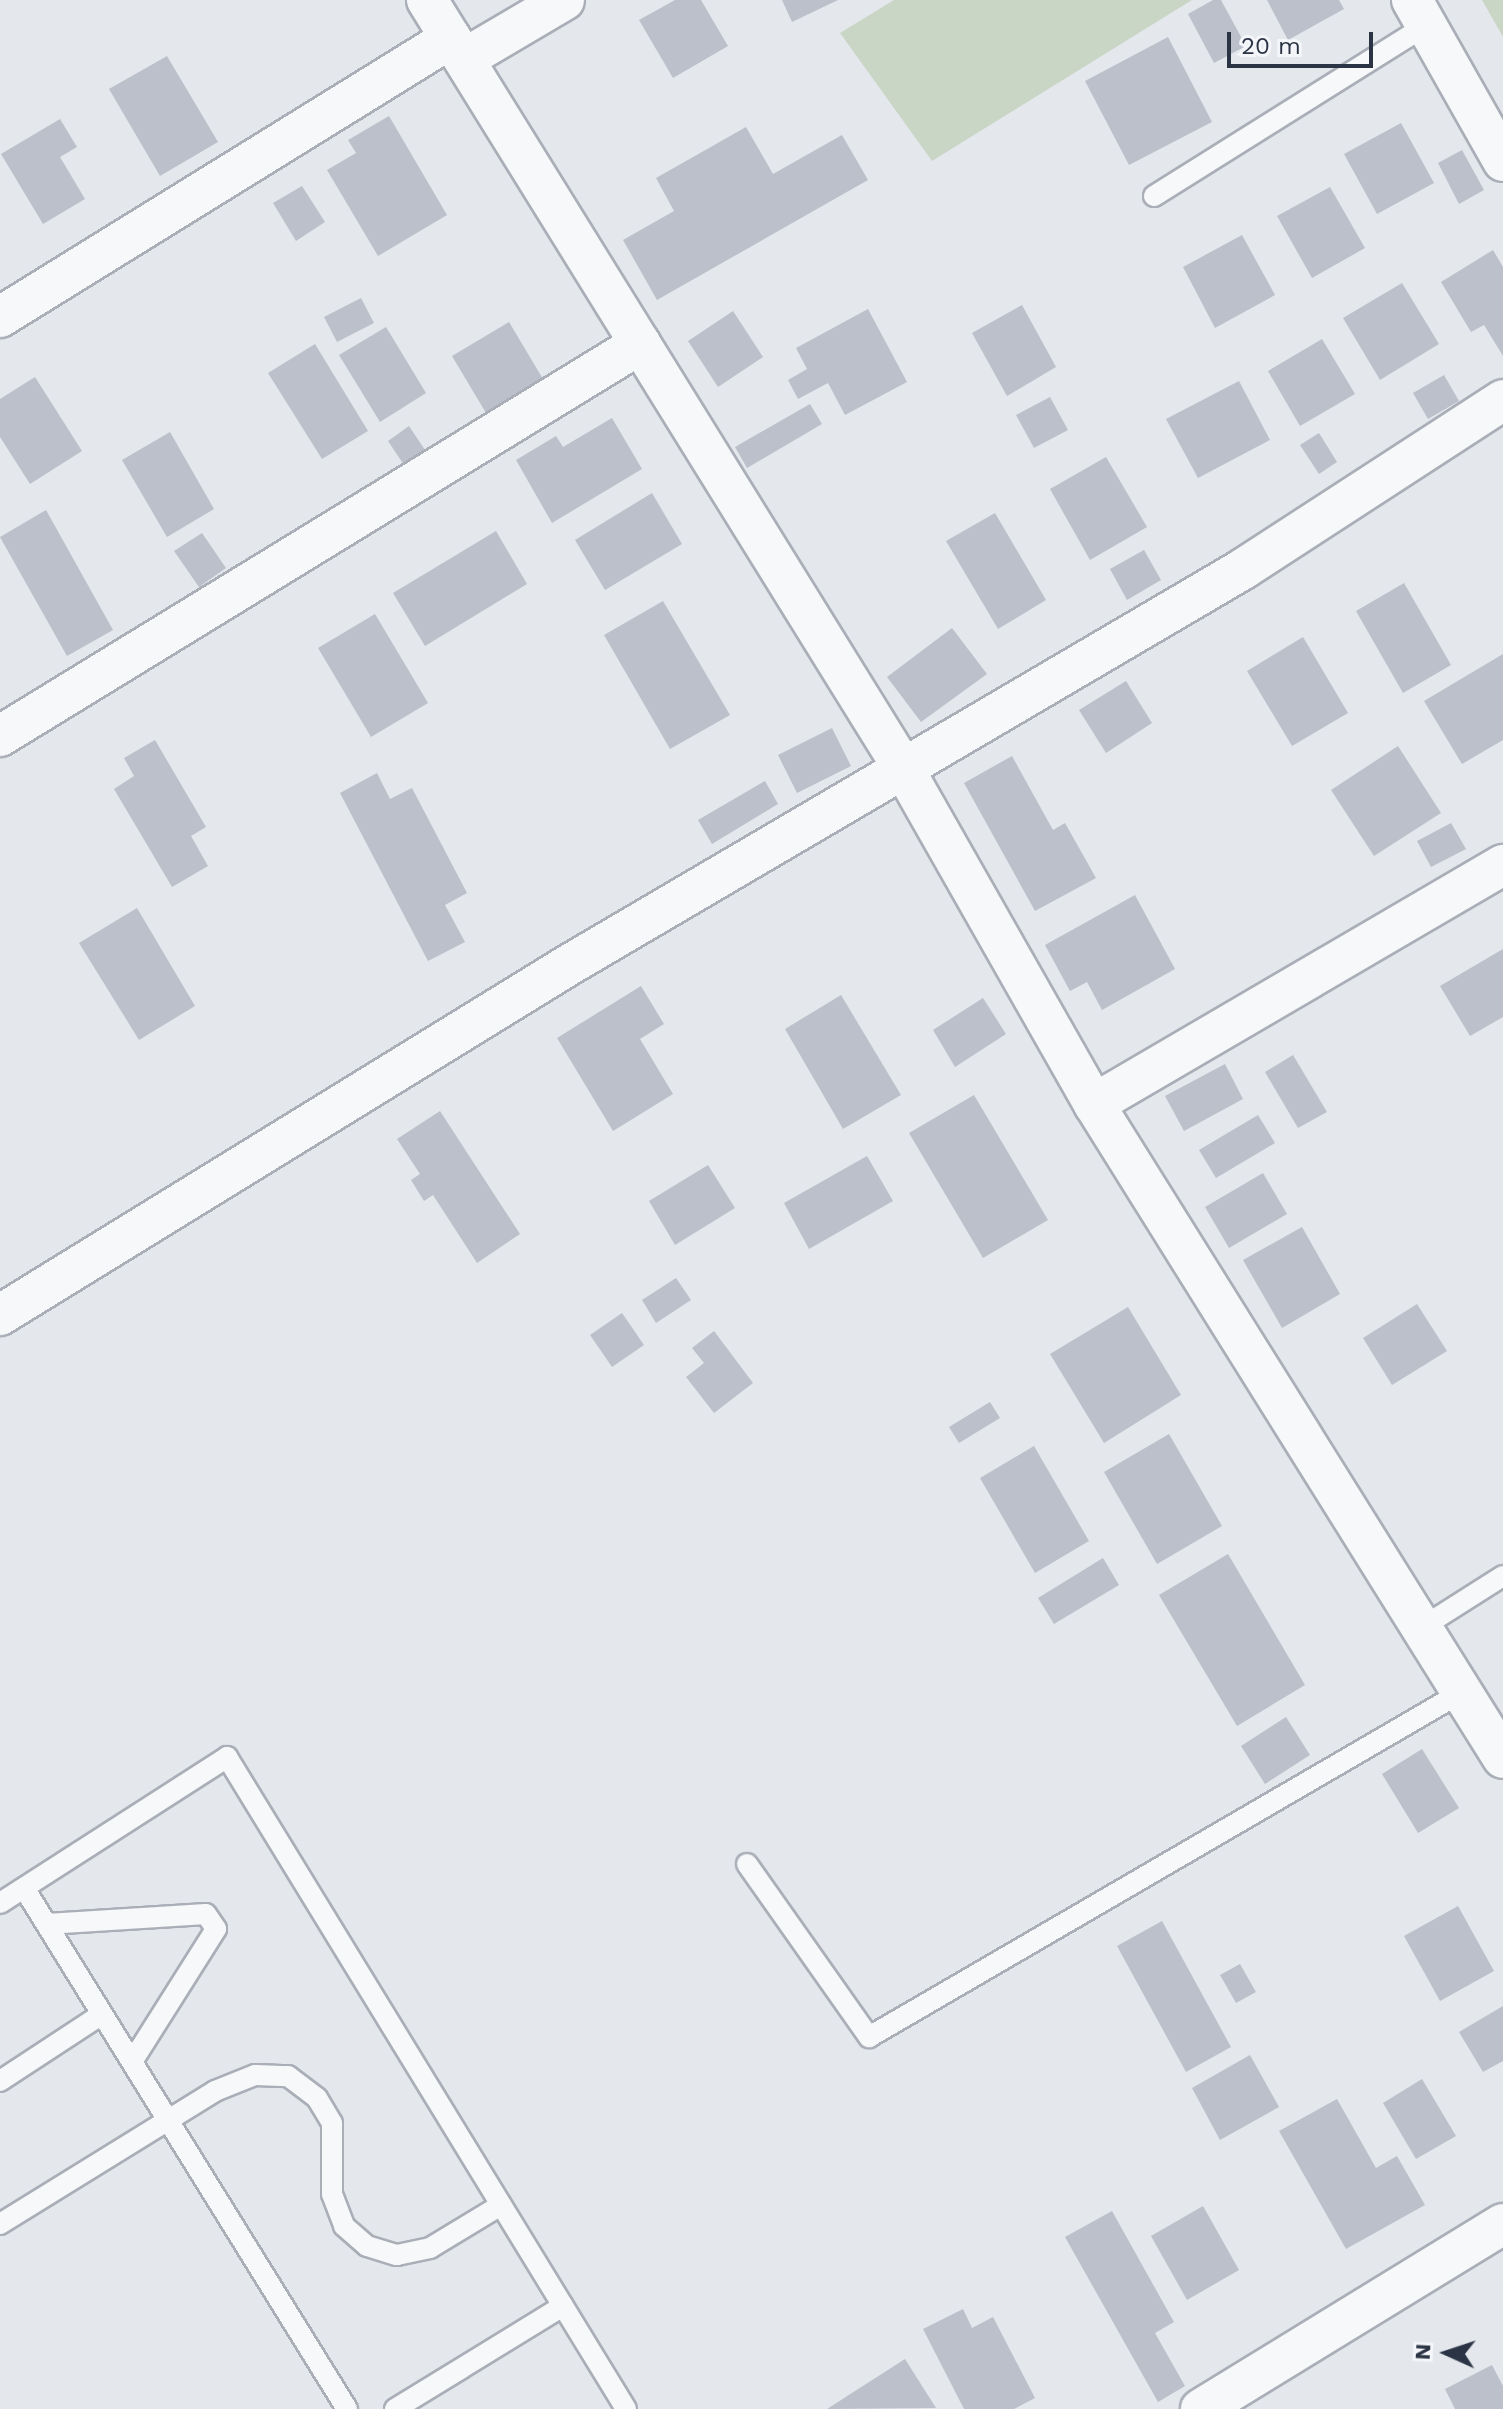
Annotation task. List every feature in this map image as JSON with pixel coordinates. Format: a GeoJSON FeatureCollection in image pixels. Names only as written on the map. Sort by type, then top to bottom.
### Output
{"type":"FeatureCollection","features":[{"type":"Feature","properties":{"kind":"street"},"geometry":{"type":"LineString","coordinates":[[427,0],[902,766],[1094,1104],[1503,1758]]}},
{"type":"Feature","properties":{"kind":"street"},"geometry":{"type":"LineString","coordinates":[[0,317],[457,48],[564,0]]}},
{"type":"Feature","properties":{"kind":"street"},"geometry":{"type":"LineString","coordinates":[[1419,13],[1503,161]]}},
{"type":"Feature","properties":{"kind":"street"},"geometry":{"type":"LineString","coordinates":[[0,736],[640,344]]}},
{"type":"Feature","properties":{"kind":"street"},"geometry":{"type":"LineString","coordinates":[[0,1315],[902,766],[1243,569],[1503,400]]}},
{"type":"Feature","properties":{"kind":"street"},"geometry":{"type":"LineString","coordinates":[[1094,1104],[1503,865]]}},
{"type":"Feature","properties":{"kind":"street"},"geometry":{"type":"LineString","coordinates":[[1201,2409],[1503,2224]]}},
{"type":"Feature","properties":{"kind":"lane"},"geometry":{"type":"LineString","coordinates":[[1154,196],[1419,13]]}},
{"type":"Feature","properties":{"kind":"lane"},"geometry":{"type":"LineString","coordinates":[[1421,1628],[1503,1576]]}},
{"type":"Feature","properties":{"kind":"lane"},"geometry":{"type":"LineString","coordinates":[[747,1864],[869,2037],[1462,1692]]}},
{"type":"Feature","properties":{"kind":"lane"},"geometry":{"type":"LineString","coordinates":[[0,1903],[227,1757],[626,2409]]}},
{"type":"Feature","properties":{"kind":"lane"},"geometry":{"type":"LineString","coordinates":[[24,1888],[347,2409]]}},
{"type":"Feature","properties":{"kind":"lane"},"geometry":{"type":"LineString","coordinates":[[47,1924],[206,1914],[216,1929],[132,2062]]}},
{"type":"Feature","properties":{"kind":"lane"},"geometry":{"type":"LineString","coordinates":[[0,2081],[102,2014]]}},
{"type":"Feature","properties":{"kind":"lane"},"geometry":{"type":"LineString","coordinates":[[0,2224],[168,2119],[255,2075],[288,2076],[317,2098],[332,2123],[332,2194],[344,2226],[367,2246],[397,2255],[430,2248],[501,2205]]}},
{"type":"Feature","properties":{"kind":"lane"},"geometry":{"type":"LineString","coordinates":[[395,2409],[563,2306]]}},
{"type":"Feature","properties":{"kind":"green space"},"geometry":{"type":"Polygon","coordinates":[[[894,0],[1192,0],[932,161],[840,33],[894,0]]]}},
{"type":"Feature","properties":{"kind":"green space"},"geometry":{"type":"Polygon","coordinates":[[[1482,0],[1503,0],[1503,37],[1482,0]]]}},
{"type":"Feature","properties":{"kind":"building"},"geometry":{"type":"Polygon","coordinates":[[[675,0],[701,0],[728,46],[673,78],[639,20],[675,0]]]}},
{"type":"Feature","properties":{"kind":"building"},"geometry":{"type":"Polygon","coordinates":[[[782,0],[838,0],[792,22],[782,0]]]}},
{"type":"Feature","properties":{"kind":"building"},"geometry":{"type":"Polygon","coordinates":[[[1213,0],[1221,0],[1246,46],[1214,63],[1188,14],[1213,0]]]}},
{"type":"Feature","properties":{"kind":"building"},"geometry":{"type":"Polygon","coordinates":[[[1267,0],[1339,0],[1344,9],[1288,40],[1267,0]]]}},
{"type":"Feature","properties":{"kind":"building"},"geometry":{"type":"Polygon","coordinates":[[[1168,37],[1212,122],[1129,165],[1085,81],[1168,37]]]}},
{"type":"Feature","properties":{"kind":"building"},"geometry":{"type":"Polygon","coordinates":[[[167,56],[218,142],[160,176],[109,89],[167,56]]]}},
{"type":"Feature","properties":{"kind":"building"},"geometry":{"type":"Polygon","coordinates":[[[389,116],[447,215],[378,256],[327,170],[356,153],[348,140],[389,116]]]}},
{"type":"Feature","properties":{"kind":"building"},"geometry":{"type":"Polygon","coordinates":[[[60,119],[77,147],[60,157],[85,199],[43,224],[1,154],[60,119]]]}},
{"type":"Feature","properties":{"kind":"building"},"geometry":{"type":"Polygon","coordinates":[[[1401,123],[1434,183],[1377,214],[1344,154],[1401,123]]]}},
{"type":"Feature","properties":{"kind":"building"},"geometry":{"type":"Polygon","coordinates":[[[746,127],[773,174],[842,135],[868,180],[657,300],[623,240],[674,211],[656,178],[746,127]]]}},
{"type":"Feature","properties":{"kind":"building"},"geometry":{"type":"Polygon","coordinates":[[[1462,150],[1484,190],[1459,204],[1438,163],[1462,150]]]}},
{"type":"Feature","properties":{"kind":"building"},"geometry":{"type":"Polygon","coordinates":[[[302,186],[325,222],[296,241],[273,203],[302,186]]]}},
{"type":"Feature","properties":{"kind":"building"},"geometry":{"type":"Polygon","coordinates":[[[1330,187],[1365,248],[1312,278],[1277,216],[1330,187]]]}},
{"type":"Feature","properties":{"kind":"building"},"geometry":{"type":"Polygon","coordinates":[[[1242,235],[1275,295],[1215,328],[1183,267],[1242,235]]]}},
{"type":"Feature","properties":{"kind":"building"},"geometry":{"type":"Polygon","coordinates":[[[1493,250],[1503,267],[1503,356],[1484,325],[1471,332],[1441,282],[1493,250]]]}},
{"type":"Feature","properties":{"kind":"building"},"geometry":{"type":"Polygon","coordinates":[[[1402,283],[1439,344],[1380,380],[1343,318],[1402,283]]]}},
{"type":"Feature","properties":{"kind":"building"},"geometry":{"type":"Polygon","coordinates":[[[361,298],[374,323],[337,342],[324,317],[361,298]]]}},
{"type":"Feature","properties":{"kind":"building"},"geometry":{"type":"Polygon","coordinates":[[[1022,305],[1056,367],[1007,396],[972,333],[1022,305]]]}},
{"type":"Feature","properties":{"kind":"building"},"geometry":{"type":"Polygon","coordinates":[[[868,309],[907,382],[845,415],[828,383],[798,399],[788,380],[807,369],[796,348],[868,309]]]}},
{"type":"Feature","properties":{"kind":"building"},"geometry":{"type":"Polygon","coordinates":[[[733,311],[763,357],[718,387],[688,341],[733,311]]]}},
{"type":"Feature","properties":{"kind":"building"},"geometry":{"type":"Polygon","coordinates":[[[509,322],[543,379],[486,413],[452,356],[509,322]]]}},
{"type":"Feature","properties":{"kind":"building"},"geometry":{"type":"Polygon","coordinates":[[[386,327],[426,393],[380,422],[339,355],[386,327]]]}},
{"type":"Feature","properties":{"kind":"building"},"geometry":{"type":"Polygon","coordinates":[[[1322,339],[1355,394],[1300,426],[1268,371],[1322,339]]]}},
{"type":"Feature","properties":{"kind":"building"},"geometry":{"type":"Polygon","coordinates":[[[315,344],[368,431],[322,459],[268,373],[315,344]]]}},
{"type":"Feature","properties":{"kind":"building"},"geometry":{"type":"Polygon","coordinates":[[[1444,375],[1459,401],[1428,419],[1413,393],[1444,375]]]}},
{"type":"Feature","properties":{"kind":"building"},"geometry":{"type":"Polygon","coordinates":[[[35,377],[82,451],[30,484],[0,437],[0,399],[35,377]]]}},
{"type":"Feature","properties":{"kind":"building"},"geometry":{"type":"Polygon","coordinates":[[[1239,381],[1270,440],[1198,478],[1166,419],[1239,381]]]}},
{"type":"Feature","properties":{"kind":"building"},"geometry":{"type":"Polygon","coordinates":[[[1050,397],[1068,430],[1034,448],[1016,415],[1050,397]]]}},
{"type":"Feature","properties":{"kind":"building"},"geometry":{"type":"Polygon","coordinates":[[[810,404],[822,424],[747,468],[735,447],[810,404]]]}},
{"type":"Feature","properties":{"kind":"building"},"geometry":{"type":"Polygon","coordinates":[[[612,418],[642,469],[552,523],[516,460],[556,436],[563,447],[612,418]]]}},
{"type":"Feature","properties":{"kind":"building"},"geometry":{"type":"Polygon","coordinates":[[[409,426],[427,453],[406,468],[388,441],[409,426]]]}},
{"type":"Feature","properties":{"kind":"building"},"geometry":{"type":"Polygon","coordinates":[[[170,432],[214,509],[167,537],[122,460],[170,432]]]}},
{"type":"Feature","properties":{"kind":"building"},"geometry":{"type":"Polygon","coordinates":[[[1319,433],[1337,462],[1319,474],[1300,445],[1319,433]]]}},
{"type":"Feature","properties":{"kind":"building"},"geometry":{"type":"Polygon","coordinates":[[[1106,457],[1147,527],[1090,560],[1050,489],[1106,457]]]}},
{"type":"Feature","properties":{"kind":"building"},"geometry":{"type":"Polygon","coordinates":[[[652,493],[682,544],[605,590],[575,540],[652,493]]]}},
{"type":"Feature","properties":{"kind":"building"},"geometry":{"type":"Polygon","coordinates":[[[46,510],[113,630],[67,656],[0,537],[46,510]]]}},
{"type":"Feature","properties":{"kind":"building"},"geometry":{"type":"Polygon","coordinates":[[[995,513],[1046,600],[998,629],[946,541],[995,513]]]}},
{"type":"Feature","properties":{"kind":"building"},"geometry":{"type":"Polygon","coordinates":[[[496,531],[527,584],[425,646],[393,593],[496,531]]]}},
{"type":"Feature","properties":{"kind":"building"},"geometry":{"type":"Polygon","coordinates":[[[202,533],[226,568],[199,587],[174,551],[202,533]]]}},
{"type":"Feature","properties":{"kind":"building"},"geometry":{"type":"Polygon","coordinates":[[[1144,550],[1161,580],[1127,600],[1110,569],[1144,550]]]}},
{"type":"Feature","properties":{"kind":"building"},"geometry":{"type":"Polygon","coordinates":[[[1404,583],[1451,665],[1403,693],[1356,611],[1404,583]]]}},
{"type":"Feature","properties":{"kind":"building"},"geometry":{"type":"Polygon","coordinates":[[[663,601],[730,715],[670,749],[604,635],[663,601]]]}},
{"type":"Feature","properties":{"kind":"building"},"geometry":{"type":"Polygon","coordinates":[[[375,614],[428,703],[371,737],[318,648],[375,614]]]}},
{"type":"Feature","properties":{"kind":"building"},"geometry":{"type":"Polygon","coordinates":[[[952,628],[987,674],[921,722],[887,677],[952,628]]]}},
{"type":"Feature","properties":{"kind":"building"},"geometry":{"type":"Polygon","coordinates":[[[1303,637],[1348,713],[1292,746],[1247,671],[1303,637]]]}},
{"type":"Feature","properties":{"kind":"building"},"geometry":{"type":"Polygon","coordinates":[[[1503,654],[1503,740],[1462,764],[1424,701],[1503,654]]]}},
{"type":"Feature","properties":{"kind":"building"},"geometry":{"type":"Polygon","coordinates":[[[1126,681],[1152,723],[1106,753],[1079,710],[1126,681]]]}},
{"type":"Feature","properties":{"kind":"building"},"geometry":{"type":"Polygon","coordinates":[[[832,728],[851,766],[797,793],[778,755],[832,728]]]}},
{"type":"Feature","properties":{"kind":"building"},"geometry":{"type":"Polygon","coordinates":[[[155,740],[206,827],[191,836],[208,866],[172,887],[114,789],[134,776],[124,758],[155,740]]]}},
{"type":"Feature","properties":{"kind":"building"},"geometry":{"type":"Polygon","coordinates":[[[1398,746],[1441,813],[1374,856],[1331,790],[1398,746]]]}},
{"type":"Feature","properties":{"kind":"building"},"geometry":{"type":"Polygon","coordinates":[[[1012,756],[1053,830],[1065,823],[1096,878],[1035,911],[964,783],[1012,756]]]}},
{"type":"Feature","properties":{"kind":"building"},"geometry":{"type":"Polygon","coordinates":[[[377,773],[390,799],[412,788],[467,893],[445,905],[465,942],[428,961],[340,793],[377,773]]]}},
{"type":"Feature","properties":{"kind":"building"},"geometry":{"type":"Polygon","coordinates":[[[765,781],[778,804],[712,844],[698,820],[765,781]]]}},
{"type":"Feature","properties":{"kind":"building"},"geometry":{"type":"Polygon","coordinates":[[[1451,823],[1466,849],[1431,867],[1417,841],[1451,823]]]}},
{"type":"Feature","properties":{"kind":"building"},"geometry":{"type":"Polygon","coordinates":[[[1135,895],[1175,969],[1102,1010],[1087,982],[1070,991],[1045,945],[1135,895]]]}},
{"type":"Feature","properties":{"kind":"building"},"geometry":{"type":"Polygon","coordinates":[[[137,908],[195,1006],[139,1040],[79,943],[137,908]]]}},
{"type":"Feature","properties":{"kind":"building"},"geometry":{"type":"Polygon","coordinates":[[[1503,949],[1503,1017],[1470,1036],[1440,986],[1503,949]]]}},
{"type":"Feature","properties":{"kind":"building"},"geometry":{"type":"Polygon","coordinates":[[[641,986],[664,1024],[640,1039],[673,1094],[613,1131],[557,1038],[641,986]]]}},
{"type":"Feature","properties":{"kind":"building"},"geometry":{"type":"Polygon","coordinates":[[[841,995],[901,1095],[843,1129],[785,1029],[841,995]]]}},
{"type":"Feature","properties":{"kind":"building"},"geometry":{"type":"Polygon","coordinates":[[[983,998],[1006,1034],[955,1067],[933,1030],[983,998]]]}},
{"type":"Feature","properties":{"kind":"building"},"geometry":{"type":"Polygon","coordinates":[[[1293,1055],[1327,1112],[1298,1128],[1265,1072],[1293,1055]]]}},
{"type":"Feature","properties":{"kind":"building"},"geometry":{"type":"Polygon","coordinates":[[[1225,1064],[1243,1099],[1184,1131],[1165,1096],[1225,1064]]]}},
{"type":"Feature","properties":{"kind":"building"},"geometry":{"type":"Polygon","coordinates":[[[974,1095],[1048,1220],[983,1258],[909,1133],[974,1095]]]}},
{"type":"Feature","properties":{"kind":"building"},"geometry":{"type":"Polygon","coordinates":[[[440,1111],[520,1234],[477,1263],[433,1195],[424,1201],[411,1180],[420,1174],[397,1139],[440,1111]]]}},
{"type":"Feature","properties":{"kind":"building"},"geometry":{"type":"Polygon","coordinates":[[[1258,1115],[1275,1143],[1216,1178],[1199,1150],[1258,1115]]]}},
{"type":"Feature","properties":{"kind":"building"},"geometry":{"type":"Polygon","coordinates":[[[867,1156],[893,1201],[809,1249],[784,1203],[867,1156]]]}},
{"type":"Feature","properties":{"kind":"building"},"geometry":{"type":"Polygon","coordinates":[[[708,1165],[735,1208],[675,1245],[649,1201],[708,1165]]]}},
{"type":"Feature","properties":{"kind":"building"},"geometry":{"type":"Polygon","coordinates":[[[1263,1173],[1287,1214],[1229,1248],[1205,1207],[1263,1173]]]}},
{"type":"Feature","properties":{"kind":"building"},"geometry":{"type":"Polygon","coordinates":[[[1302,1227],[1340,1294],[1282,1328],[1243,1260],[1302,1227]]]}},
{"type":"Feature","properties":{"kind":"building"},"geometry":{"type":"Polygon","coordinates":[[[676,1278],[691,1300],[656,1323],[642,1300],[676,1278]]]}},
{"type":"Feature","properties":{"kind":"building"},"geometry":{"type":"Polygon","coordinates":[[[1417,1304],[1447,1351],[1392,1385],[1363,1338],[1417,1304]]]}},
{"type":"Feature","properties":{"kind":"building"},"geometry":{"type":"Polygon","coordinates":[[[1128,1307],[1181,1395],[1104,1443],[1050,1354],[1128,1307]]]}},
{"type":"Feature","properties":{"kind":"building"},"geometry":{"type":"Polygon","coordinates":[[[622,1313],[644,1345],[612,1367],[590,1335],[622,1313]]]}},
{"type":"Feature","properties":{"kind":"building"},"geometry":{"type":"Polygon","coordinates":[[[714,1331],[753,1383],[714,1413],[686,1377],[704,1363],[692,1348],[714,1331]]]}},
{"type":"Feature","properties":{"kind":"building"},"geometry":{"type":"Polygon","coordinates":[[[990,1402],[1000,1418],[959,1443],[949,1427],[990,1402]]]}},
{"type":"Feature","properties":{"kind":"building"},"geometry":{"type":"Polygon","coordinates":[[[1169,1434],[1222,1526],[1157,1564],[1104,1472],[1169,1434]]]}},
{"type":"Feature","properties":{"kind":"building"},"geometry":{"type":"Polygon","coordinates":[[[1034,1446],[1089,1541],[1035,1573],[980,1478],[1034,1446]]]}},
{"type":"Feature","properties":{"kind":"building"},"geometry":{"type":"Polygon","coordinates":[[[1228,1554],[1305,1685],[1237,1726],[1159,1595],[1228,1554]]]}},
{"type":"Feature","properties":{"kind":"building"},"geometry":{"type":"Polygon","coordinates":[[[1103,1558],[1119,1585],[1054,1624],[1038,1598],[1103,1558]]]}},
{"type":"Feature","properties":{"kind":"building"},"geometry":{"type":"Polygon","coordinates":[[[1286,1717],[1310,1755],[1265,1784],[1241,1746],[1286,1717]]]}},
{"type":"Feature","properties":{"kind":"building"},"geometry":{"type":"Polygon","coordinates":[[[1422,1749],[1459,1808],[1418,1833],[1382,1774],[1422,1749]]]}},
{"type":"Feature","properties":{"kind":"building"},"geometry":{"type":"Polygon","coordinates":[[[1458,1906],[1494,1971],[1440,2001],[1404,1936],[1458,1906]]]}},
{"type":"Feature","properties":{"kind":"building"},"geometry":{"type":"Polygon","coordinates":[[[1162,1921],[1231,2047],[1186,2072],[1117,1946],[1162,1921]]]}},
{"type":"Feature","properties":{"kind":"building"},"geometry":{"type":"Polygon","coordinates":[[[1240,1964],[1256,1992],[1236,2003],[1220,1975],[1240,1964]]]}},
{"type":"Feature","properties":{"kind":"building"},"geometry":{"type":"Polygon","coordinates":[[[1503,2006],[1503,2061],[1483,2072],[1459,2032],[1503,2006]]]}},
{"type":"Feature","properties":{"kind":"building"},"geometry":{"type":"Polygon","coordinates":[[[1250,2055],[1279,2107],[1220,2140],[1192,2088],[1250,2055]]]}},
{"type":"Feature","properties":{"kind":"building"},"geometry":{"type":"Polygon","coordinates":[[[1422,2079],[1456,2136],[1416,2159],[1383,2103],[1422,2079]]]}},
{"type":"Feature","properties":{"kind":"building"},"geometry":{"type":"Polygon","coordinates":[[[1337,2099],[1376,2168],[1397,2156],[1425,2205],[1346,2249],[1279,2131],[1337,2099]]]}},
{"type":"Feature","properties":{"kind":"building"},"geometry":{"type":"Polygon","coordinates":[[[1203,2206],[1239,2270],[1187,2300],[1151,2236],[1203,2206]]]}},
{"type":"Feature","properties":{"kind":"building"},"geometry":{"type":"Polygon","coordinates":[[[1112,2211],[1174,2322],[1155,2333],[1185,2386],[1158,2402],[1065,2237],[1112,2211]]]}},
{"type":"Feature","properties":{"kind":"building"},"geometry":{"type":"Polygon","coordinates":[[[963,2309],[972,2328],[993,2317],[1035,2398],[1014,2409],[964,2409],[923,2329],[963,2309]]]}},
{"type":"Feature","properties":{"kind":"building"},"geometry":{"type":"Polygon","coordinates":[[[905,2359],[936,2408],[827,2409],[905,2359]]]}},
{"type":"Feature","properties":{"kind":"building"},"geometry":{"type":"Polygon","coordinates":[[[1492,2365],[1503,2386],[1503,2409],[1455,2409],[1445,2389],[1492,2365]]]}}]}
